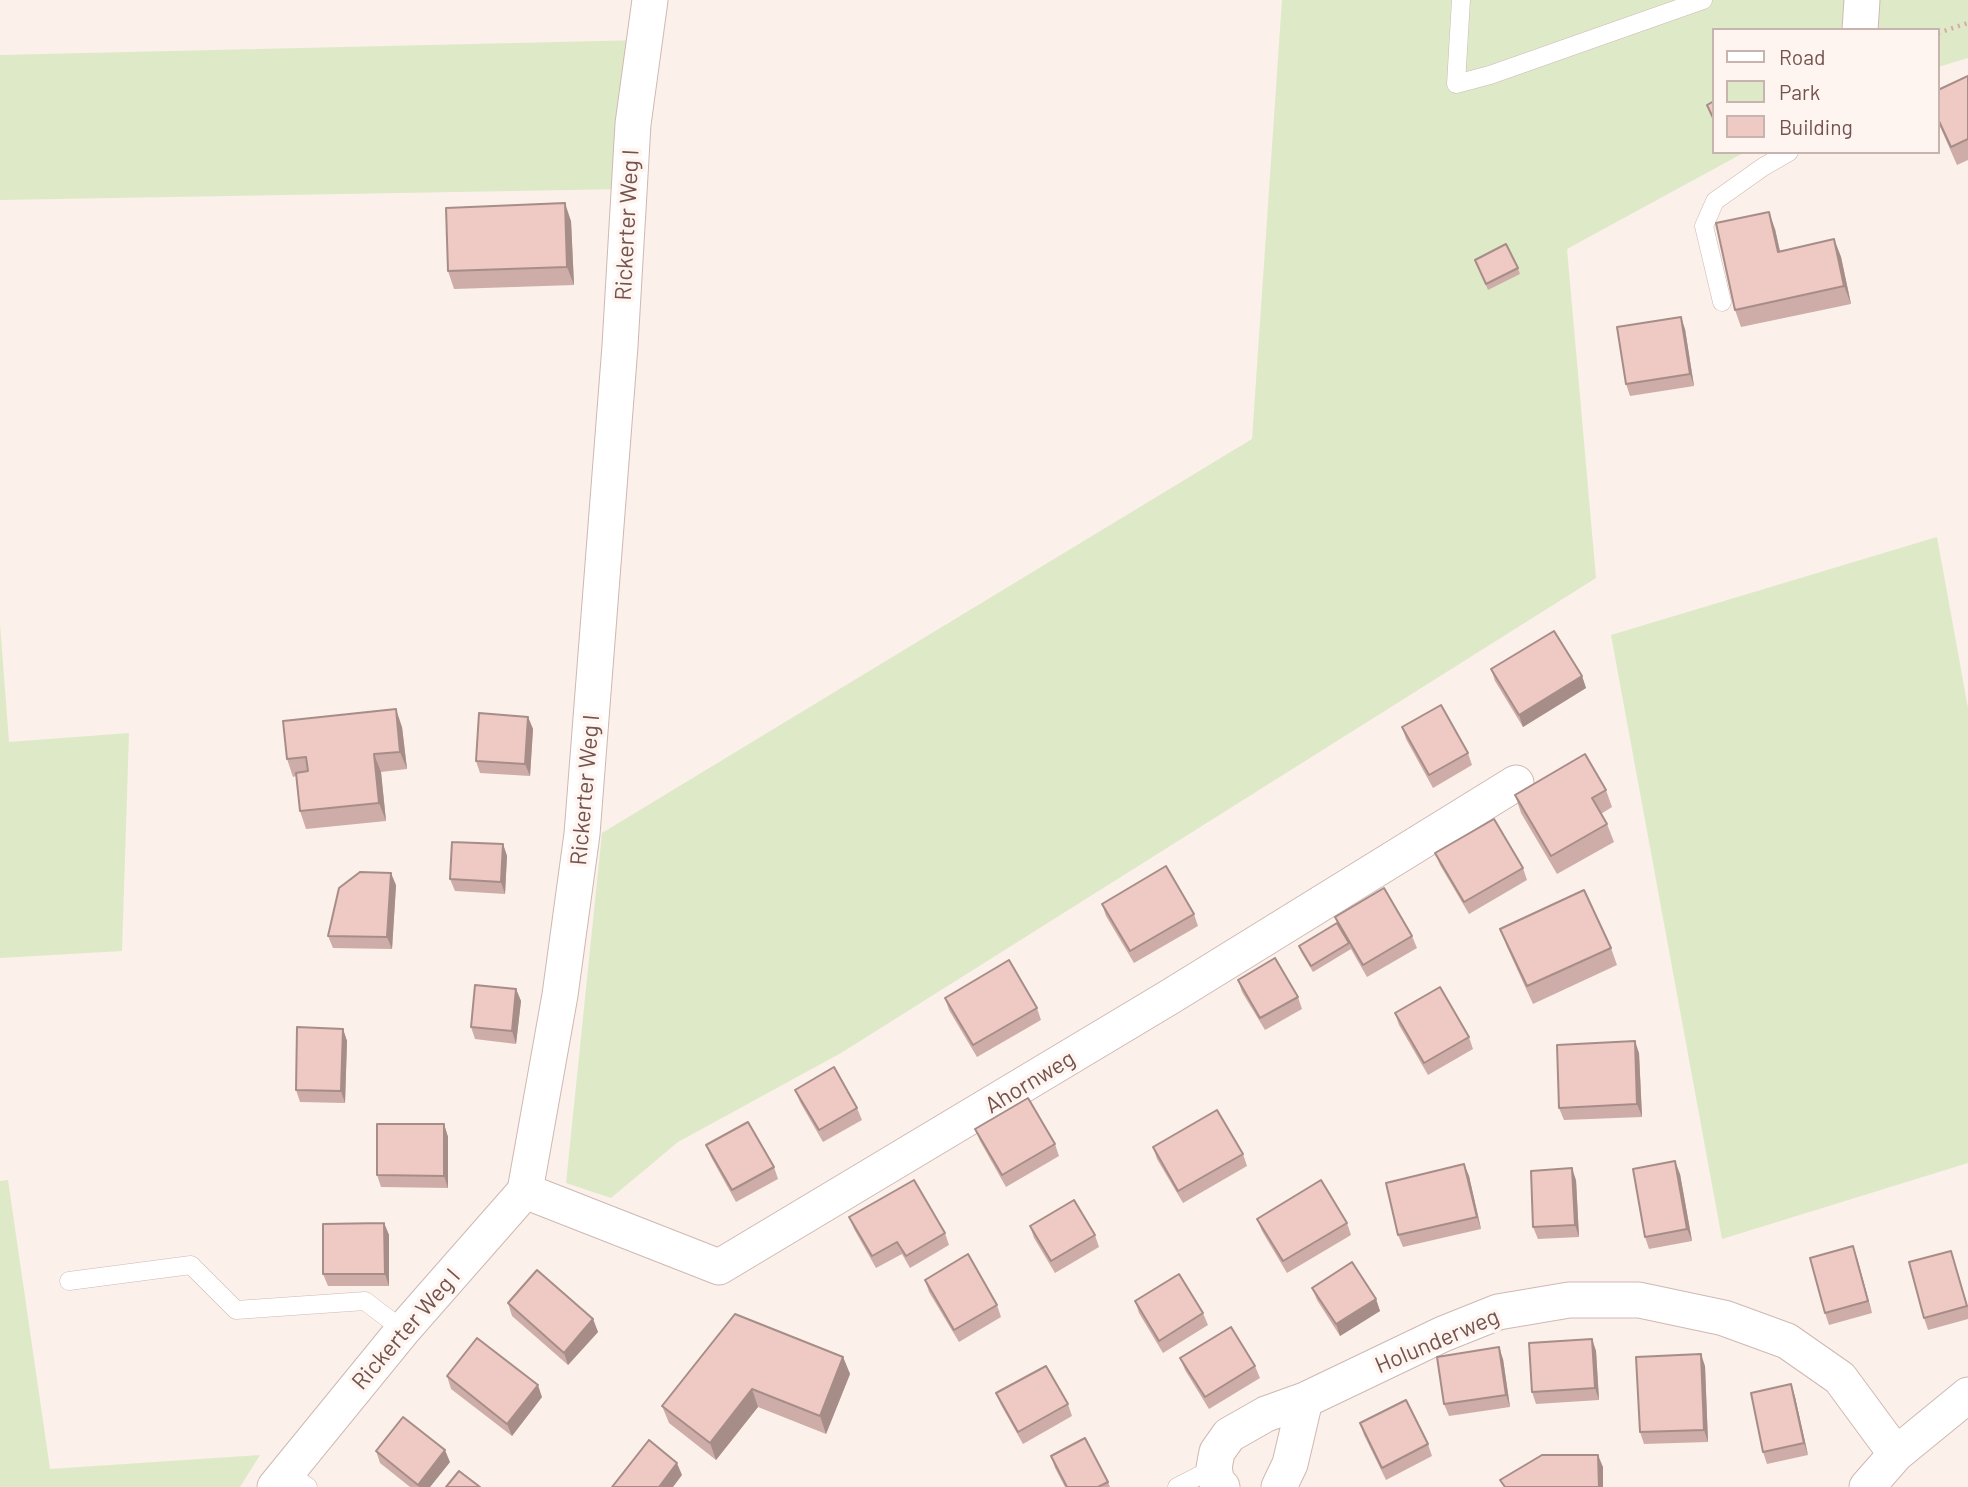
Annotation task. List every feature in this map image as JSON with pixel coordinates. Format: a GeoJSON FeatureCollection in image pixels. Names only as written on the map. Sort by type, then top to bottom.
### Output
{"type":"FeatureCollection","features":[{"type":"Feature","properties":{"kind":"street","name":"Rickerter Weg I"},"geometry":{"type":"LineString","coordinates":[[290,1482],[403,1330],[526,1191],[561,995],[582,834],[620,346],[633,124],[650,0]]}},
{"type":"Feature","properties":{"kind":"street"},"geometry":{"type":"LineString","coordinates":[[1860,28],[1862,0]]}},
{"type":"Feature","properties":{"kind":"street","name":"Ahornweg"},"geometry":{"type":"LineString","coordinates":[[526,1191],[719,1267],[1168,999],[1516,783]]}},
{"type":"Feature","properties":{"kind":"street","name":"Holunderweg"},"geometry":{"type":"LineString","coordinates":[[1218,1478],[1217,1452],[1229,1435],[1266,1414],[1305,1400],[1443,1334],[1498,1312],[1569,1300],[1639,1300],[1724,1318],[1787,1341],[1840,1378],[1896,1454]]}},
{"type":"Feature","properties":{"kind":"street"},"geometry":{"type":"LineString","coordinates":[[1867,1487],[1896,1454],[1968,1395]]}},
{"type":"Feature","properties":{"kind":"street"},"geometry":{"type":"LineString","coordinates":[[1279,1487],[1290,1464],[1305,1400]]}},
{"type":"Feature","properties":{"kind":"lane"},"geometry":{"type":"LineString","coordinates":[[1461,0],[1457,84],[1490,75],[1703,0]]}},
{"type":"Feature","properties":{"kind":"lane"},"geometry":{"type":"LineString","coordinates":[[1722,302],[1704,226],[1715,201],[1786,154]]}},
{"type":"Feature","properties":{"kind":"lane"},"geometry":{"type":"LineString","coordinates":[[69,1281],[191,1265],[236,1310],[365,1301],[403,1330]]}},
{"type":"Feature","properties":{"kind":"lane"},"geometry":{"type":"LineString","coordinates":[[1177,1487],[1218,1478]]}},
{"type":"Feature","properties":{"kind":"path"},"geometry":{"type":"LineString","coordinates":[[1940,32],[1968,23]]}},
{"type":"Feature","properties":{"kind":"green space"},"geometry":{"type":"Polygon","coordinates":[[[1282,0],[1845,0],[1843,28],[1713,28],[1713,154],[1741,154],[1567,249],[1596,578],[841,1053],[678,1142],[611,1198],[566,1183],[602,833],[1252,439],[1282,0]]]}},
{"type":"Feature","properties":{"kind":"green space"},"geometry":{"type":"Polygon","coordinates":[[[1877,0],[1968,0],[1968,58],[1940,66],[1940,28],[1876,28],[1877,0]]]}},
{"type":"Feature","properties":{"kind":"green space"},"geometry":{"type":"Polygon","coordinates":[[[644,40],[626,189],[0,200],[0,55],[644,40]]]}},
{"type":"Feature","properties":{"kind":"green space"},"geometry":{"type":"Polygon","coordinates":[[[1937,537],[1968,708],[1968,1163],[1722,1239],[1611,635],[1937,537]]]}},
{"type":"Feature","properties":{"kind":"green space"},"geometry":{"type":"Polygon","coordinates":[[[0,624],[9,742],[129,733],[122,951],[0,958],[0,624]]]}},
{"type":"Feature","properties":{"kind":"green space"},"geometry":{"type":"Polygon","coordinates":[[[8,1180],[50,1469],[260,1455],[240,1487],[0,1487],[0,1181],[8,1180]]]}},
{"type":"Feature","properties":{"kind":"building"},"geometry":{"type":"Polygon","coordinates":[[[1968,76],[1968,139],[1951,147],[1940,123],[1940,89],[1968,76]]]}},
{"type":"Feature","properties":{"kind":"building"},"geometry":{"type":"Polygon","coordinates":[[[1713,102],[1713,118],[1707,105],[1713,102]]]}},
{"type":"Feature","properties":{"kind":"building"},"geometry":{"type":"Polygon","coordinates":[[[565,203],[567,267],[448,271],[446,208],[565,203]]]}},
{"type":"Feature","properties":{"kind":"building"},"geometry":{"type":"Polygon","coordinates":[[[1769,212],[1778,252],[1834,239],[1844,286],[1735,310],[1716,223],[1769,212]]]}},
{"type":"Feature","properties":{"kind":"building"},"geometry":{"type":"Polygon","coordinates":[[[1506,244],[1518,268],[1486,284],[1475,260],[1506,244]]]}},
{"type":"Feature","properties":{"kind":"building"},"geometry":{"type":"Polygon","coordinates":[[[1681,317],[1690,374],[1626,384],[1617,327],[1681,317]]]}},
{"type":"Feature","properties":{"kind":"building"},"geometry":{"type":"Polygon","coordinates":[[[1554,631],[1582,676],[1519,715],[1491,669],[1554,631]]]}},
{"type":"Feature","properties":{"kind":"building"},"geometry":{"type":"Polygon","coordinates":[[[1441,705],[1468,753],[1429,775],[1402,727],[1441,705]]]}},
{"type":"Feature","properties":{"kind":"building"},"geometry":{"type":"Polygon","coordinates":[[[396,709],[400,752],[374,754],[379,803],[300,811],[296,773],[308,771],[306,757],[287,759],[283,721],[396,709]]]}},
{"type":"Feature","properties":{"kind":"building"},"geometry":{"type":"Polygon","coordinates":[[[479,713],[528,717],[525,764],[476,761],[479,713]]]}},
{"type":"Feature","properties":{"kind":"building"},"geometry":{"type":"Polygon","coordinates":[[[1585,754],[1606,790],[1592,798],[1607,824],[1551,856],[1515,795],[1585,754]]]}},
{"type":"Feature","properties":{"kind":"building"},"geometry":{"type":"Polygon","coordinates":[[[1494,819],[1523,868],[1464,902],[1435,853],[1494,819]]]}},
{"type":"Feature","properties":{"kind":"building"},"geometry":{"type":"Polygon","coordinates":[[[452,842],[503,844],[501,882],[450,879],[452,842]]]}},
{"type":"Feature","properties":{"kind":"building"},"geometry":{"type":"Polygon","coordinates":[[[1166,866],[1194,914],[1130,951],[1102,904],[1166,866]]]}},
{"type":"Feature","properties":{"kind":"building"},"geometry":{"type":"Polygon","coordinates":[[[360,872],[391,873],[387,937],[328,936],[339,888],[360,872]]]}},
{"type":"Feature","properties":{"kind":"building"},"geometry":{"type":"Polygon","coordinates":[[[1384,888],[1412,936],[1363,965],[1335,917],[1384,888]]]}},
{"type":"Feature","properties":{"kind":"building"},"geometry":{"type":"Polygon","coordinates":[[[1584,890],[1611,948],[1527,986],[1500,929],[1584,890]]]}},
{"type":"Feature","properties":{"kind":"building"},"geometry":{"type":"Polygon","coordinates":[[[1337,923],[1349,943],[1311,966],[1299,946],[1337,923]]]}},
{"type":"Feature","properties":{"kind":"building"},"geometry":{"type":"Polygon","coordinates":[[[1275,958],[1298,997],[1260,1018],[1238,980],[1275,958]]]}},
{"type":"Feature","properties":{"kind":"building"},"geometry":{"type":"Polygon","coordinates":[[[1009,960],[1037,1008],[973,1045],[945,998],[1009,960]]]}},
{"type":"Feature","properties":{"kind":"building"},"geometry":{"type":"Polygon","coordinates":[[[475,985],[516,989],[512,1031],[471,1027],[475,985]]]}},
{"type":"Feature","properties":{"kind":"building"},"geometry":{"type":"Polygon","coordinates":[[[1440,987],[1469,1037],[1424,1063],[1395,1013],[1440,987]]]}},
{"type":"Feature","properties":{"kind":"building"},"geometry":{"type":"Polygon","coordinates":[[[297,1027],[343,1029],[341,1091],[296,1090],[297,1027]]]}},
{"type":"Feature","properties":{"kind":"building"},"geometry":{"type":"Polygon","coordinates":[[[1635,1041],[1637,1104],[1559,1108],[1557,1045],[1635,1041]]]}},
{"type":"Feature","properties":{"kind":"building"},"geometry":{"type":"Polygon","coordinates":[[[834,1067],[857,1108],[819,1130],[795,1090],[834,1067]]]}},
{"type":"Feature","properties":{"kind":"building"},"geometry":{"type":"Polygon","coordinates":[[[1028,1098],[1055,1144],[1002,1175],[975,1129],[1028,1098]]]}},
{"type":"Feature","properties":{"kind":"building"},"geometry":{"type":"Polygon","coordinates":[[[1217,1110],[1243,1154],[1178,1191],[1153,1147],[1217,1110]]]}},
{"type":"Feature","properties":{"kind":"building"},"geometry":{"type":"Polygon","coordinates":[[[748,1122],[774,1167],[732,1190],[706,1145],[748,1122]]]}},
{"type":"Feature","properties":{"kind":"building"},"geometry":{"type":"Polygon","coordinates":[[[377,1124],[444,1124],[444,1176],[377,1175],[377,1124]]]}},
{"type":"Feature","properties":{"kind":"building"},"geometry":{"type":"Polygon","coordinates":[[[1675,1161],[1687,1229],[1645,1237],[1633,1169],[1675,1161]]]}},
{"type":"Feature","properties":{"kind":"building"},"geometry":{"type":"Polygon","coordinates":[[[1464,1164],[1477,1217],[1398,1235],[1386,1183],[1464,1164]]]}},
{"type":"Feature","properties":{"kind":"building"},"geometry":{"type":"Polygon","coordinates":[[[1572,1168],[1575,1225],[1533,1227],[1531,1171],[1572,1168]]]}},
{"type":"Feature","properties":{"kind":"building"},"geometry":{"type":"Polygon","coordinates":[[[914,1180],[945,1233],[906,1256],[897,1242],[872,1256],[849,1217],[914,1180]]]}},
{"type":"Feature","properties":{"kind":"building"},"geometry":{"type":"Polygon","coordinates":[[[1321,1180],[1347,1223],[1283,1261],[1257,1219],[1321,1180]]]}},
{"type":"Feature","properties":{"kind":"building"},"geometry":{"type":"Polygon","coordinates":[[[1074,1200],[1095,1235],[1051,1261],[1030,1226],[1074,1200]]]}},
{"type":"Feature","properties":{"kind":"building"},"geometry":{"type":"Polygon","coordinates":[[[384,1223],[385,1274],[323,1274],[323,1224],[384,1223]]]}},
{"type":"Feature","properties":{"kind":"building"},"geometry":{"type":"Polygon","coordinates":[[[1853,1246],[1868,1301],[1825,1313],[1810,1258],[1853,1246]]]}},
{"type":"Feature","properties":{"kind":"building"},"geometry":{"type":"Polygon","coordinates":[[[1951,1251],[1967,1306],[1924,1318],[1909,1262],[1951,1251]]]}},
{"type":"Feature","properties":{"kind":"building"},"geometry":{"type":"Polygon","coordinates":[[[968,1254],[997,1305],[954,1330],[925,1280],[968,1254]]]}},
{"type":"Feature","properties":{"kind":"building"},"geometry":{"type":"Polygon","coordinates":[[[1352,1262],[1376,1299],[1336,1324],[1312,1288],[1352,1262]]]}},
{"type":"Feature","properties":{"kind":"building"},"geometry":{"type":"Polygon","coordinates":[[[537,1270],[593,1319],[564,1353],[508,1303],[537,1270]]]}},
{"type":"Feature","properties":{"kind":"building"},"geometry":{"type":"Polygon","coordinates":[[[1179,1274],[1203,1313],[1159,1341],[1135,1301],[1179,1274]]]}},
{"type":"Feature","properties":{"kind":"building"},"geometry":{"type":"Polygon","coordinates":[[[735,1314],[843,1357],[820,1416],[752,1389],[710,1443],[662,1406],[735,1314]]]}},
{"type":"Feature","properties":{"kind":"building"},"geometry":{"type":"Polygon","coordinates":[[[1231,1327],[1255,1366],[1205,1397],[1180,1358],[1231,1327]]]}},
{"type":"Feature","properties":{"kind":"building"},"geometry":{"type":"Polygon","coordinates":[[[477,1338],[538,1385],[507,1424],[447,1376],[477,1338]]]}},
{"type":"Feature","properties":{"kind":"building"},"geometry":{"type":"Polygon","coordinates":[[[1592,1339],[1595,1388],[1532,1392],[1529,1343],[1592,1339]]]}},
{"type":"Feature","properties":{"kind":"building"},"geometry":{"type":"Polygon","coordinates":[[[1499,1347],[1506,1395],[1444,1404],[1437,1357],[1499,1347]]]}},
{"type":"Feature","properties":{"kind":"building"},"geometry":{"type":"Polygon","coordinates":[[[1701,1354],[1704,1430],[1640,1432],[1636,1357],[1701,1354]]]}},
{"type":"Feature","properties":{"kind":"building"},"geometry":{"type":"Polygon","coordinates":[[[1046,1366],[1068,1404],[1018,1432],[996,1393],[1046,1366]]]}},
{"type":"Feature","properties":{"kind":"building"},"geometry":{"type":"Polygon","coordinates":[[[1791,1384],[1804,1443],[1763,1452],[1751,1393],[1791,1384]]]}},
{"type":"Feature","properties":{"kind":"building"},"geometry":{"type":"Polygon","coordinates":[[[1406,1400],[1428,1444],[1382,1468],[1360,1423],[1406,1400]]]}},
{"type":"Feature","properties":{"kind":"building"},"geometry":{"type":"Polygon","coordinates":[[[403,1417],[445,1450],[418,1485],[376,1451],[403,1417]]]}},
{"type":"Feature","properties":{"kind":"building"},"geometry":{"type":"Polygon","coordinates":[[[1085,1438],[1108,1482],[1098,1487],[1067,1487],[1051,1456],[1085,1438]]]}},
{"type":"Feature","properties":{"kind":"building"},"geometry":{"type":"Polygon","coordinates":[[[649,1440],[677,1463],[659,1487],[612,1487],[649,1440]]]}},
{"type":"Feature","properties":{"kind":"building"},"geometry":{"type":"Polygon","coordinates":[[[1542,1455],[1598,1455],[1599,1487],[1505,1487],[1500,1480],[1542,1455]]]}},
{"type":"Feature","properties":{"kind":"building"},"geometry":{"type":"Polygon","coordinates":[[[459,1471],[480,1487],[446,1487],[459,1471]]]}}]}
